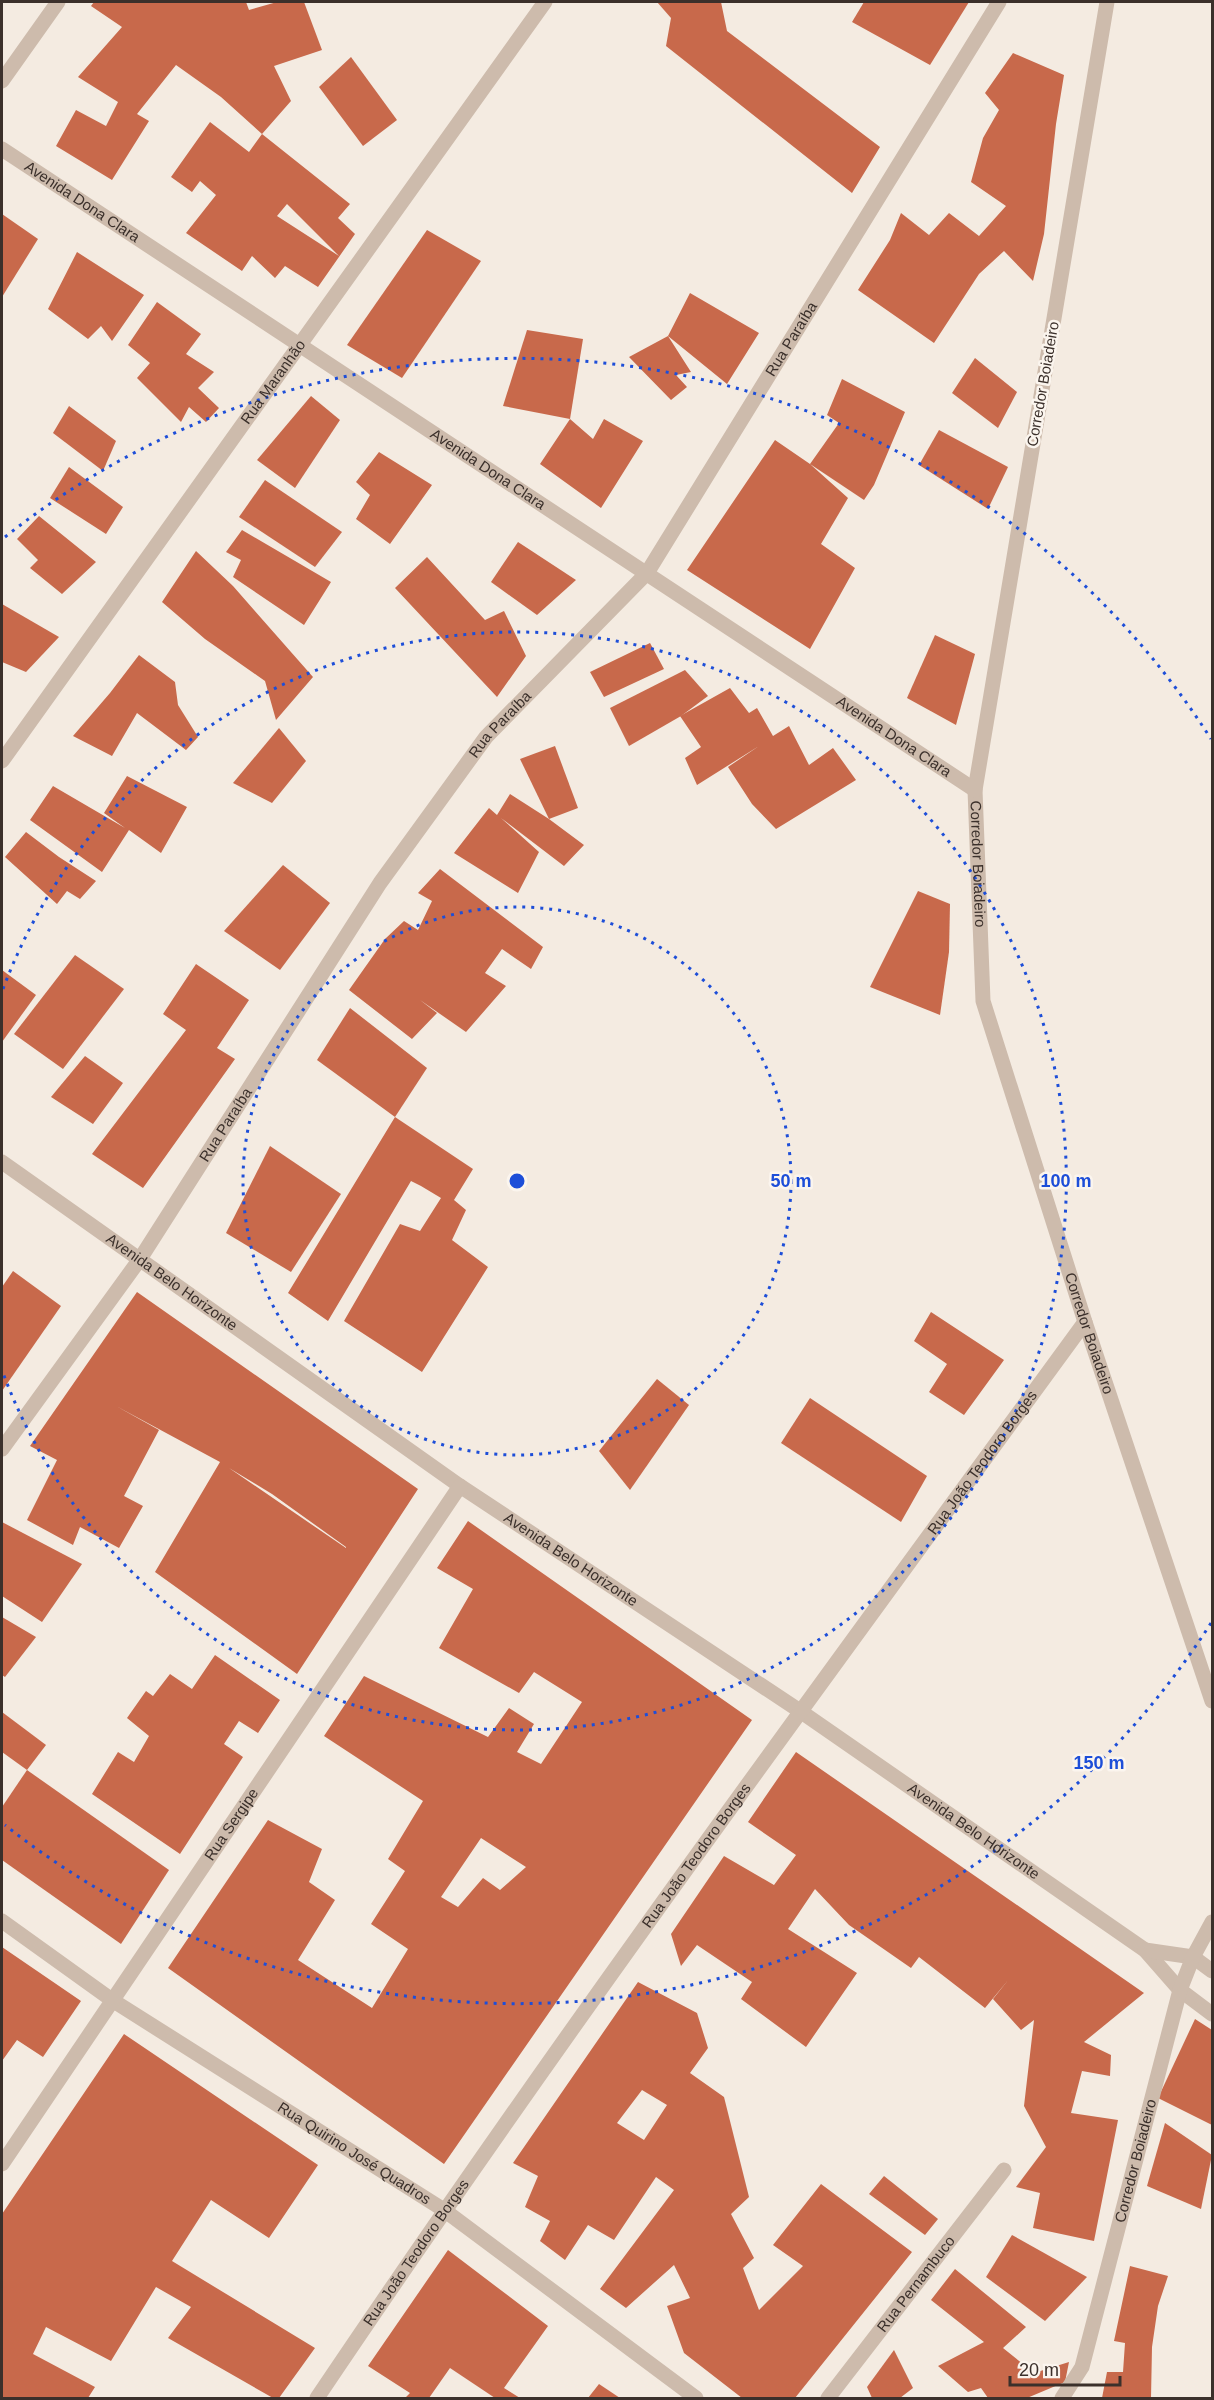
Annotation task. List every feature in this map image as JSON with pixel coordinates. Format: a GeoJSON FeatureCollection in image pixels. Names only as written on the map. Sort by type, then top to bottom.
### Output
{"type":"FeatureCollection","features":[{"type":"Feature","properties":{"kind":"street"},"geometry":{"type":"LineString","coordinates":[[2,81],[58,2]]}},
{"type":"Feature","properties":{"kind":"street","name":"Rua Maranhão"},"geometry":{"type":"LineString","coordinates":[[2,761],[545,2]]}},
{"type":"Feature","properties":{"kind":"street","name":"Rua Paraíba"},"geometry":{"type":"LineString","coordinates":[[2,1449],[140,1259],[380,882],[486,737],[646,573],[999,2]]}},
{"type":"Feature","properties":{"kind":"street","name":"Corredor Boiadeiro"},"geometry":{"type":"LineString","coordinates":[[1107,2],[975,790],[983,1001],[1085,1322],[1212,1701]]}},
{"type":"Feature","properties":{"kind":"street","name":"Avenida Dona Clara"},"geometry":{"type":"LineString","coordinates":[[2,149],[975,790]]}},
{"type":"Feature","properties":{"kind":"street","name":"Avenida Belo Horizonte"},"geometry":{"type":"LineString","coordinates":[[2,1162],[460,1486],[800,1711],[1145,1950],[1180,1990],[1212,2014]]}},
{"type":"Feature","properties":{"kind":"street","name":"Rua João Teodoro Borges"},"geometry":{"type":"LineString","coordinates":[[317,2398],[444,2210],[800,1711],[1085,1322]]}},
{"type":"Feature","properties":{"kind":"street","name":"Rua Sergipe"},"geometry":{"type":"LineString","coordinates":[[2,2164],[460,1486]]}},
{"type":"Feature","properties":{"kind":"street","name":"Rua Quirino José Quadros"},"geometry":{"type":"LineString","coordinates":[[2,1921],[112,2000],[444,2210],[696,2398]]}},
{"type":"Feature","properties":{"kind":"street","name":"Corredor Boiadeiro"},"geometry":{"type":"LineString","coordinates":[[1062,2398],[1082,2367],[1180,1990],[1212,1922]]}},
{"type":"Feature","properties":{"kind":"street","name":"Avenida Belo Horizonte"},"geometry":{"type":"LineString","coordinates":[[1145,1950],[1194,1957],[1212,1971]]}},
{"type":"Feature","properties":{"kind":"street","name":"Rua Pernambuco"},"geometry":{"type":"LineString","coordinates":[[828,2398],[1004,2170]]}},
{"type":"Feature","properties":{"kind":"building"},"geometry":{"type":"Polygon","coordinates":[[[94,2],[246,2],[249,10],[277,2],[304,2],[322,50],[274,66],[291,101],[262,134],[221,97],[176,65],[137,114],[149,121],[112,180],[56,146],[76,110],[106,126],[118,102],[78,77],[122,27],[91,6],[94,2]]]}},
{"type":"Feature","properties":{"kind":"building"},"geometry":{"type":"Polygon","coordinates":[[[657,2],[721,2],[727,31],[880,147],[852,193],[666,46],[671,18],[657,2]]]}},
{"type":"Feature","properties":{"kind":"building"},"geometry":{"type":"Polygon","coordinates":[[[864,2],[969,2],[930,65],[852,22],[864,2]]]}},
{"type":"Feature","properties":{"kind":"building"},"geometry":{"type":"Polygon","coordinates":[[[1013,53],[1064,75],[1056,124],[1044,234],[1033,281],[1004,251],[979,274],[934,343],[858,290],[890,240],[901,213],[929,235],[949,213],[979,236],[1006,206],[971,182],[983,138],[999,110],[985,93],[1013,53]]]}},
{"type":"Feature","properties":{"kind":"building"},"geometry":{"type":"Polygon","coordinates":[[[351,57],[397,120],[363,146],[319,87],[351,57]]]}},
{"type":"Feature","properties":{"kind":"building"},"geometry":{"type":"Polygon","coordinates":[[[210,122],[249,152],[262,134],[350,204],[338,218],[355,234],[318,287],[285,266],[275,278],[252,256],[242,271],[186,233],[216,195],[200,181],[192,192],[171,177],[210,122]],[[287,204],[277,216],[339,256],[287,204]]]}},
{"type":"Feature","properties":{"kind":"building"},"geometry":{"type":"Polygon","coordinates":[[[2,214],[38,239],[2,297],[2,214]]]}},
{"type":"Feature","properties":{"kind":"building"},"geometry":{"type":"Polygon","coordinates":[[[427,230],[481,261],[402,378],[347,345],[427,230]]]}},
{"type":"Feature","properties":{"kind":"building"},"geometry":{"type":"Polygon","coordinates":[[[77,252],[144,295],[112,341],[101,326],[88,339],[48,309],[77,252]]]}},
{"type":"Feature","properties":{"kind":"building"},"geometry":{"type":"Polygon","coordinates":[[[690,293],[759,333],[727,384],[668,336],[690,293]]]}},
{"type":"Feature","properties":{"kind":"building"},"geometry":{"type":"Polygon","coordinates":[[[157,302],[201,334],[186,354],[214,372],[198,388],[219,408],[206,422],[189,407],[181,422],[137,378],[150,363],[128,345],[157,302]]]}},
{"type":"Feature","properties":{"kind":"building"},"geometry":{"type":"Polygon","coordinates":[[[527,330],[583,339],[570,419],[503,406],[527,330]]]}},
{"type":"Feature","properties":{"kind":"building"},"geometry":{"type":"Polygon","coordinates":[[[668,336],[691,372],[676,375],[687,387],[671,400],[629,357],[668,336]]]}},
{"type":"Feature","properties":{"kind":"building"},"geometry":{"type":"Polygon","coordinates":[[[975,358],[1017,392],[998,428],[952,393],[975,358]]]}},
{"type":"Feature","properties":{"kind":"building"},"geometry":{"type":"Polygon","coordinates":[[[842,379],[905,412],[874,485],[864,500],[810,464],[839,423],[827,415],[842,379]]]}},
{"type":"Feature","properties":{"kind":"building"},"geometry":{"type":"Polygon","coordinates":[[[311,396],[340,420],[295,488],[257,460],[311,396]]]}},
{"type":"Feature","properties":{"kind":"building"},"geometry":{"type":"Polygon","coordinates":[[[69,406],[116,441],[103,471],[53,433],[69,406]]]}},
{"type":"Feature","properties":{"kind":"building"},"geometry":{"type":"Polygon","coordinates":[[[570,419],[593,439],[604,419],[643,441],[601,508],[540,464],[570,419]]]}},
{"type":"Feature","properties":{"kind":"building"},"geometry":{"type":"Polygon","coordinates":[[[939,430],[1008,467],[988,509],[919,465],[939,430]]]}},
{"type":"Feature","properties":{"kind":"building"},"geometry":{"type":"Polygon","coordinates":[[[775,440],[810,464],[848,498],[821,544],[855,568],[810,649],[687,570],[775,440]]]}},
{"type":"Feature","properties":{"kind":"building"},"geometry":{"type":"Polygon","coordinates":[[[379,452],[432,485],[390,544],[356,519],[370,495],[356,482],[379,452]]]}},
{"type":"Feature","properties":{"kind":"building"},"geometry":{"type":"Polygon","coordinates":[[[69,467],[123,507],[106,534],[50,498],[69,467]]]}},
{"type":"Feature","properties":{"kind":"building"},"geometry":{"type":"Polygon","coordinates":[[[265,480],[342,532],[315,567],[239,517],[265,480]]]}},
{"type":"Feature","properties":{"kind":"building"},"geometry":{"type":"Polygon","coordinates":[[[39,516],[96,562],[62,594],[30,568],[38,560],[17,539],[39,516]]]}},
{"type":"Feature","properties":{"kind":"building"},"geometry":{"type":"Polygon","coordinates":[[[242,530],[331,582],[304,625],[233,577],[241,560],[226,552],[242,530]]]}},
{"type":"Feature","properties":{"kind":"building"},"geometry":{"type":"Polygon","coordinates":[[[518,542],[576,580],[537,615],[491,582],[518,542]]]}},
{"type":"Feature","properties":{"kind":"building"},"geometry":{"type":"Polygon","coordinates":[[[196,551],[233,586],[313,677],[276,720],[265,681],[205,639],[162,602],[196,551]]]}},
{"type":"Feature","properties":{"kind":"building"},"geometry":{"type":"Polygon","coordinates":[[[427,557],[485,620],[504,611],[526,656],[497,697],[395,588],[427,557]]]}},
{"type":"Feature","properties":{"kind":"building"},"geometry":{"type":"Polygon","coordinates":[[[2,604],[59,637],[26,672],[2,662],[2,604]]]}},
{"type":"Feature","properties":{"kind":"building"},"geometry":{"type":"Polygon","coordinates":[[[935,635],[975,654],[956,725],[907,698],[935,635]]]}},
{"type":"Feature","properties":{"kind":"building"},"geometry":{"type":"Polygon","coordinates":[[[650,643],[664,669],[604,697],[590,672],[650,643]]]}},
{"type":"Feature","properties":{"kind":"building"},"geometry":{"type":"Polygon","coordinates":[[[139,655],[175,682],[178,705],[198,737],[186,750],[137,713],[112,756],[73,736],[139,655]]]}},
{"type":"Feature","properties":{"kind":"building"},"geometry":{"type":"Polygon","coordinates":[[[685,670],[708,696],[681,716],[629,746],[610,708],[685,670]]]}},
{"type":"Feature","properties":{"kind":"building"},"geometry":{"type":"Polygon","coordinates":[[[730,688],[749,713],[757,708],[773,736],[789,726],[809,765],[833,748],[856,780],[776,829],[752,804],[728,767],[759,746],[697,785],[685,758],[701,747],[680,716],[730,688]]]}},
{"type":"Feature","properties":{"kind":"building"},"geometry":{"type":"Polygon","coordinates":[[[279,728],[306,761],[272,803],[233,783],[279,728]]]}},
{"type":"Feature","properties":{"kind":"building"},"geometry":{"type":"Polygon","coordinates":[[[555,746],[578,808],[549,819],[520,759],[555,746]]]}},
{"type":"Feature","properties":{"kind":"building"},"geometry":{"type":"Polygon","coordinates":[[[127,776],[187,807],[161,853],[129,830],[102,872],[30,820],[53,786],[125,828],[104,813],[127,776]]]}},
{"type":"Feature","properties":{"kind":"building"},"geometry":{"type":"Polygon","coordinates":[[[510,794],[584,845],[564,866],[501,818],[539,852],[518,893],[454,853],[489,808],[497,815],[510,794]]]}},
{"type":"Feature","properties":{"kind":"building"},"geometry":{"type":"Polygon","coordinates":[[[26,832],[96,881],[80,899],[67,891],[57,904],[5,857],[26,832]]]}},
{"type":"Feature","properties":{"kind":"building"},"geometry":{"type":"Polygon","coordinates":[[[283,865],[330,903],[280,970],[224,931],[283,865]]]}},
{"type":"Feature","properties":{"kind":"building"},"geometry":{"type":"Polygon","coordinates":[[[440,869],[543,947],[531,969],[502,949],[485,973],[506,986],[466,1032],[420,1000],[437,1013],[412,1039],[349,990],[385,939],[404,921],[418,930],[432,901],[418,893],[440,869]]]}},
{"type":"Feature","properties":{"kind":"building"},"geometry":{"type":"Polygon","coordinates":[[[918,891],[950,904],[949,952],[940,1015],[870,987],[918,891]]]}},
{"type":"Feature","properties":{"kind":"building"},"geometry":{"type":"Polygon","coordinates":[[[75,955],[124,989],[63,1069],[14,1034],[75,955]]]}},
{"type":"Feature","properties":{"kind":"building"},"geometry":{"type":"Polygon","coordinates":[[[196,964],[249,1000],[217,1048],[235,1059],[143,1188],[92,1154],[186,1030],[163,1014],[196,964]]]}},
{"type":"Feature","properties":{"kind":"building"},"geometry":{"type":"Polygon","coordinates":[[[2,970],[36,995],[2,1042],[2,970]]]}},
{"type":"Feature","properties":{"kind":"building"},"geometry":{"type":"Polygon","coordinates":[[[350,1008],[427,1068],[395,1117],[317,1060],[350,1008]]]}},
{"type":"Feature","properties":{"kind":"building"},"geometry":{"type":"Polygon","coordinates":[[[85,1056],[123,1083],[93,1124],[51,1097],[85,1056]]]}},
{"type":"Feature","properties":{"kind":"building"},"geometry":{"type":"Polygon","coordinates":[[[395,1117],[473,1169],[454,1200],[466,1210],[452,1240],[488,1267],[422,1372],[344,1321],[400,1224],[420,1231],[441,1198],[421,1186],[411,1181],[328,1321],[288,1293],[395,1117]]]}},
{"type":"Feature","properties":{"kind":"building"},"geometry":{"type":"Polygon","coordinates":[[[270,1146],[341,1194],[291,1272],[226,1233],[270,1146]]]}},
{"type":"Feature","properties":{"kind":"building"},"geometry":{"type":"Polygon","coordinates":[[[13,1271],[61,1306],[2,1391],[2,1287],[13,1271]]]}},
{"type":"Feature","properties":{"kind":"building"},"geometry":{"type":"Polygon","coordinates":[[[137,1292],[418,1489],[297,1674],[155,1572],[220,1462],[116,1406],[159,1430],[124,1496],[143,1506],[119,1548],[80,1527],[73,1545],[27,1520],[57,1460],[30,1446],[137,1292]],[[229,1468],[346,1548],[346,1547],[272,1494],[229,1468]]]}},
{"type":"Feature","properties":{"kind":"building"},"geometry":{"type":"Polygon","coordinates":[[[931,1312],[1004,1360],[964,1415],[929,1392],[947,1364],[914,1341],[931,1312]]]}},
{"type":"Feature","properties":{"kind":"building"},"geometry":{"type":"Polygon","coordinates":[[[657,1379],[689,1405],[630,1490],[599,1451],[657,1379]]]}},
{"type":"Feature","properties":{"kind":"building"},"geometry":{"type":"Polygon","coordinates":[[[810,1398],[927,1476],[901,1522],[781,1443],[810,1398]]]}},
{"type":"Feature","properties":{"kind":"building"},"geometry":{"type":"Polygon","coordinates":[[[468,1521],[752,1720],[444,2164],[168,1968],[268,1820],[322,1849],[309,1882],[335,1900],[298,1960],[372,2008],[408,1949],[371,1924],[405,1871],[388,1859],[423,1801],[324,1736],[364,1676],[488,1737],[509,1708],[534,1724],[517,1752],[541,1764],[582,1702],[534,1672],[519,1693],[439,1648],[473,1589],[437,1568],[468,1521]],[[481,1838],[441,1897],[458,1907],[483,1878],[500,1890],[526,1867],[481,1838]]]}},
{"type":"Feature","properties":{"kind":"building"},"geometry":{"type":"Polygon","coordinates":[[[2,1522],[82,1564],[42,1622],[2,1596],[2,1522]]]}},
{"type":"Feature","properties":{"kind":"building"},"geometry":{"type":"Polygon","coordinates":[[[2,1617],[36,1637],[5,1677],[2,1675],[2,1617]]]}},
{"type":"Feature","properties":{"kind":"building"},"geometry":{"type":"Polygon","coordinates":[[[215,1655],[280,1700],[258,1733],[239,1721],[224,1744],[243,1757],[180,1854],[92,1794],[118,1752],[134,1762],[149,1736],[127,1718],[146,1691],[153,1696],[170,1674],[192,1689],[215,1655]]]}},
{"type":"Feature","properties":{"kind":"building"},"geometry":{"type":"Polygon","coordinates":[[[2,1712],[46,1745],[27,1770],[2,1752],[2,1712]]]}},
{"type":"Feature","properties":{"kind":"building"},"geometry":{"type":"Polygon","coordinates":[[[796,1752],[1144,1993],[1084,2042],[1111,2055],[1110,2076],[1082,2071],[1071,2113],[1118,2120],[1094,2241],[1033,2228],[1040,2193],[1016,2187],[1046,2147],[1024,2106],[1034,2020],[1021,2030],[993,1999],[1009,1979],[985,2008],[919,1957],[911,1968],[849,1925],[815,1889],[788,1929],[857,1973],[806,2047],[741,1999],[752,1982],[697,1945],[681,1966],[671,1934],[724,1856],[774,1885],[796,1855],[748,1822],[796,1752]]]}},
{"type":"Feature","properties":{"kind":"building"},"geometry":{"type":"Polygon","coordinates":[[[27,1770],[169,1870],[121,1944],[2,1860],[2,1807],[27,1770]]]}},
{"type":"Feature","properties":{"kind":"building"},"geometry":{"type":"Polygon","coordinates":[[[2,1947],[81,2001],[43,2057],[17,2040],[2,2061],[2,1947]]]}},
{"type":"Feature","properties":{"kind":"building"},"geometry":{"type":"Polygon","coordinates":[[[638,1982],[697,2013],[708,2048],[690,2073],[724,2097],[749,2197],[731,2214],[754,2258],[743,2268],[759,2310],[803,2266],[773,2245],[821,2184],[912,2252],[795,2398],[742,2398],[684,2353],[667,2306],[690,2298],[674,2265],[626,2308],[600,2289],[674,2190],[656,2177],[614,2240],[588,2225],[565,2260],[540,2241],[550,2221],[525,2207],[538,2176],[513,2163],[638,1982]],[[642,2090],[617,2123],[644,2140],[667,2105],[642,2090]]]}},
{"type":"Feature","properties":{"kind":"building"},"geometry":{"type":"Polygon","coordinates":[[[1195,2019],[1212,2030],[1212,2125],[1158,2098],[1195,2019]]]}},
{"type":"Feature","properties":{"kind":"building"},"geometry":{"type":"Polygon","coordinates":[[[124,2034],[318,2165],[269,2238],[211,2200],[172,2261],[315,2348],[279,2398],[273,2398],[168,2338],[191,2307],[156,2287],[111,2361],[46,2327],[33,2354],[95,2387],[88,2398],[2,2398],[2,2214],[124,2034]]]}},
{"type":"Feature","properties":{"kind":"building"},"geometry":{"type":"Polygon","coordinates":[[[1165,2123],[1212,2155],[1201,2209],[1147,2186],[1165,2123]]]}},
{"type":"Feature","properties":{"kind":"building"},"geometry":{"type":"Polygon","coordinates":[[[884,2176],[938,2219],[925,2235],[869,2194],[884,2176]]]}},
{"type":"Feature","properties":{"kind":"building"},"geometry":{"type":"Polygon","coordinates":[[[1012,2235],[1087,2277],[1045,2321],[986,2277],[1012,2235]]]}},
{"type":"Feature","properties":{"kind":"building"},"geometry":{"type":"Polygon","coordinates":[[[448,2250],[548,2326],[504,2388],[520,2398],[495,2398],[450,2368],[429,2398],[405,2398],[410,2393],[368,2366],[448,2250]]]}},
{"type":"Feature","properties":{"kind":"building"},"geometry":{"type":"Polygon","coordinates":[[[1130,2266],[1168,2276],[1158,2306],[1152,2347],[1151,2398],[1102,2398],[1107,2372],[1123,2372],[1125,2343],[1114,2341],[1130,2266]]]}},
{"type":"Feature","properties":{"kind":"building"},"geometry":{"type":"Polygon","coordinates":[[[955,2269],[1026,2327],[1003,2348],[1034,2373],[1069,2362],[1065,2382],[1027,2398],[988,2398],[981,2388],[968,2392],[938,2366],[984,2342],[931,2300],[955,2269]]]}},
{"type":"Feature","properties":{"kind":"building"},"geometry":{"type":"Polygon","coordinates":[[[894,2350],[913,2388],[900,2398],[872,2398],[867,2387],[894,2350]]]}},
{"type":"Feature","properties":{"kind":"building"},"geometry":{"type":"Polygon","coordinates":[[[599,2384],[620,2398],[588,2398],[599,2384]]]}}]}
